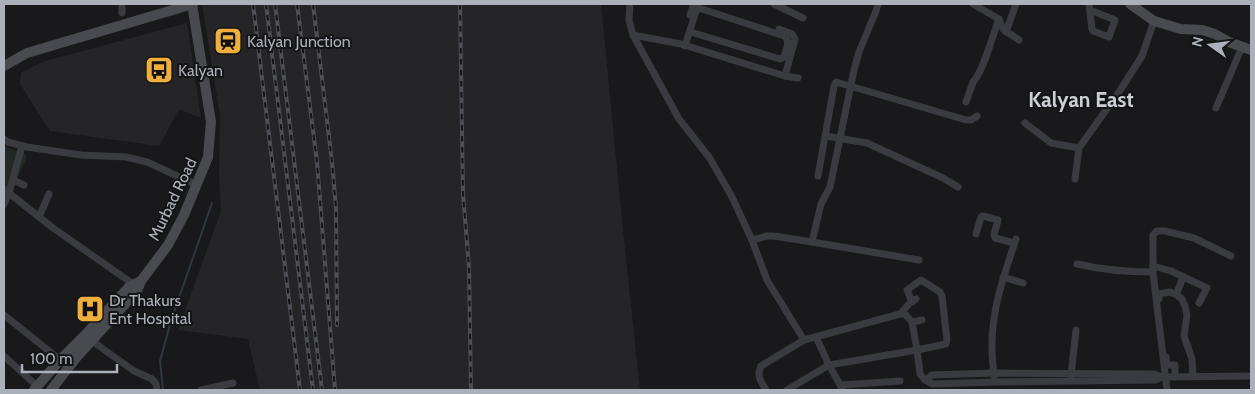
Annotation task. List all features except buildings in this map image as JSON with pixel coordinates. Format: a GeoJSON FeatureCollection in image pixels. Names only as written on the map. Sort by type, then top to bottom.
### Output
{"type":"FeatureCollection","features":[{"type":"Feature","properties":{"kind":"street"},"geometry":{"type":"LineString","coordinates":[[122,4],[122,13]]}},
{"type":"Feature","properties":{"kind":"street"},"geometry":{"type":"LineString","coordinates":[[4,66],[27,53],[192,4]]}},
{"type":"Feature","properties":{"kind":"street","name":"Murbad Road"},"geometry":{"type":"LineString","coordinates":[[51,390],[76,358],[137,291],[138,284],[168,245],[184,215],[208,157],[211,122],[192,4]]}},
{"type":"Feature","properties":{"kind":"street"},"geometry":{"type":"LineString","coordinates":[[630,4],[629,20],[633,35],[679,119],[708,157],[731,195],[752,240],[767,280],[804,340]]}},
{"type":"Feature","properties":{"kind":"street"},"geometry":{"type":"LineString","coordinates":[[683,45],[691,9],[697,4],[792,34],[795,42],[785,76]]}},
{"type":"Feature","properties":{"kind":"street"},"geometry":{"type":"LineString","coordinates":[[774,4],[803,18]]}},
{"type":"Feature","properties":{"kind":"street"},"geometry":{"type":"LineString","coordinates":[[812,242],[821,204],[830,187],[850,86],[859,52],[878,4]]}},
{"type":"Feature","properties":{"kind":"street"},"geometry":{"type":"LineString","coordinates":[[974,4],[999,19],[1003,29],[1019,40]]}},
{"type":"Feature","properties":{"kind":"street"},"geometry":{"type":"LineString","coordinates":[[1006,32],[1016,4]]}},
{"type":"Feature","properties":{"kind":"street"},"geometry":{"type":"LineString","coordinates":[[1130,4],[1154,20],[1181,29],[1202,30],[1247,48],[1216,108]]}},
{"type":"Feature","properties":{"kind":"street"},"geometry":{"type":"LineString","coordinates":[[683,45],[696,11],[699,8],[784,36],[788,39],[788,42],[784,57],[780,59],[694,33]]}},
{"type":"Feature","properties":{"kind":"street"},"geometry":{"type":"LineString","coordinates":[[966,102],[973,82],[982,67],[999,19]]}},
{"type":"Feature","properties":{"kind":"street"},"geometry":{"type":"LineString","coordinates":[[1075,179],[1079,148],[1142,56],[1154,20]]}},
{"type":"Feature","properties":{"kind":"street"},"geometry":{"type":"LineString","coordinates":[[633,35],[683,45],[785,76],[798,78]]}},
{"type":"Feature","properties":{"kind":"street"},"geometry":{"type":"LineString","coordinates":[[818,176],[835,84],[838,82],[966,120],[971,120],[977,116]]}},
{"type":"Feature","properties":{"kind":"street"},"geometry":{"type":"LineString","coordinates":[[1025,122],[1051,143],[1079,148]]}},
{"type":"Feature","properties":{"kind":"street"},"geometry":{"type":"LineString","coordinates":[[826,136],[867,143],[943,178],[958,187]]}},
{"type":"Feature","properties":{"kind":"street"},"geometry":{"type":"LineString","coordinates":[[4,139],[22,146],[81,156],[126,157],[148,162],[197,185]]}},
{"type":"Feature","properties":{"kind":"street"},"geometry":{"type":"LineString","coordinates":[[4,204],[6,191],[13,180],[22,146]]}},
{"type":"Feature","properties":{"kind":"street"},"geometry":{"type":"LineString","coordinates":[[13,180],[24,185]]}},
{"type":"Feature","properties":{"kind":"street"},"geometry":{"type":"LineString","coordinates":[[6,191],[53,228],[138,284]]}},
{"type":"Feature","properties":{"kind":"street"},"geometry":{"type":"LineString","coordinates":[[39,217],[49,194]]}},
{"type":"Feature","properties":{"kind":"street"},"geometry":{"type":"LineString","coordinates":[[976,234],[981,217],[983,216],[998,220],[995,238],[1015,242],[1003,277],[993,322],[992,349],[995,382]]}},
{"type":"Feature","properties":{"kind":"street"},"geometry":{"type":"LineString","coordinates":[[1176,376],[1175,365],[1166,364],[1153,269],[1153,235],[1157,231],[1165,231],[1194,238],[1231,256]]}},
{"type":"Feature","properties":{"kind":"street"},"geometry":{"type":"LineString","coordinates":[[752,240],[774,236],[920,260]]}},
{"type":"Feature","properties":{"kind":"street"},"geometry":{"type":"LineString","coordinates":[[1077,264],[1134,272],[1153,269],[1171,271],[1207,288],[1199,302]]}},
{"type":"Feature","properties":{"kind":"street"},"geometry":{"type":"LineString","coordinates":[[1178,290],[1183,276]]}},
{"type":"Feature","properties":{"kind":"street"},"geometry":{"type":"LineString","coordinates":[[1003,277],[1023,283]]}},
{"type":"Feature","properties":{"kind":"street"},"geometry":{"type":"LineString","coordinates":[[787,390],[829,366],[919,350],[947,343],[942,296],[940,292],[922,280],[907,290],[914,300],[900,314]]}},
{"type":"Feature","properties":{"kind":"street","name":"Murbad Road"},"geometry":{"type":"LineString","coordinates":[[35,388],[130,286],[138,284]]}},
{"type":"Feature","properties":{"kind":"street"},"geometry":{"type":"LineString","coordinates":[[1165,382],[1158,294],[1170,292],[1182,299],[1185,306],[1187,315],[1184,336],[1192,359],[1193,376]]}},
{"type":"Feature","properties":{"kind":"street"},"geometry":{"type":"LineString","coordinates":[[766,390],[758,377],[760,366],[804,340],[900,314],[905,314],[917,321],[920,374],[924,380],[933,384],[1155,380],[1165,382],[1176,376],[1251,376]]}},
{"type":"Feature","properties":{"kind":"street"},"geometry":{"type":"LineString","coordinates":[[4,315],[69,367]]}},
{"type":"Feature","properties":{"kind":"street"},"geometry":{"type":"LineString","coordinates":[[1071,382],[1076,330]]}},
{"type":"Feature","properties":{"kind":"street"},"geometry":{"type":"LineString","coordinates":[[816,337],[829,366],[842,388],[900,381]]}},
{"type":"Feature","properties":{"kind":"street"},"geometry":{"type":"LineString","coordinates":[[92,341],[134,371],[152,379],[158,390]]}},
{"type":"Feature","properties":{"kind":"street"},"geometry":{"type":"LineString","coordinates":[[4,356],[35,388]]}},
{"type":"Feature","properties":{"kind":"street"},"geometry":{"type":"LineString","coordinates":[[924,380],[932,375],[1071,373],[1154,374],[1165,382]]}},
{"type":"Feature","properties":{"kind":"street"},"geometry":{"type":"LineString","coordinates":[[959,374],[960,383]]}},
{"type":"Feature","properties":{"kind":"street"},"geometry":{"type":"LineString","coordinates":[[201,390],[233,382]]}},
{"type":"Feature","properties":{"kind":"shaded area"},"geometry":{"type":"Polygon","coordinates":[[[202,4],[601,4],[640,390],[260,390],[248,339],[178,330],[221,211],[219,174],[220,115],[202,4]]]}},
{"type":"Feature","properties":{"kind":"shaded area"},"geometry":{"type":"Polygon","coordinates":[[[187,23],[201,118],[179,109],[159,146],[50,131],[20,84],[21,73],[42,62],[187,23]]]}},
{"type":"Feature","properties":{"kind":"shaded area"},"geometry":{"type":"Polygon","coordinates":[[[4,146],[25,154],[27,157],[12,190],[4,185],[4,146]]]}},
{"type":"Feature","properties":{"kind":"waterway"},"geometry":{"type":"LineString","coordinates":[[163,390],[160,361],[171,321],[212,203]]}},
{"type":"Feature","properties":{"kind":"railway"},"geometry":{"type":"LineString","coordinates":[[253,4],[300,390]]}},
{"type":"Feature","properties":{"kind":"railway"},"geometry":{"type":"LineString","coordinates":[[266,4],[313,390]]}},
{"type":"Feature","properties":{"kind":"railway"},"geometry":{"type":"LineString","coordinates":[[275,4],[322,390]]}},
{"type":"Feature","properties":{"kind":"railway"},"geometry":{"type":"LineString","coordinates":[[297,4],[317,162],[335,390]]}},
{"type":"Feature","properties":{"kind":"railway"},"geometry":{"type":"LineString","coordinates":[[313,4],[336,208],[337,325]]}},
{"type":"Feature","properties":{"kind":"railway"},"geometry":{"type":"LineString","coordinates":[[460,4],[463,194],[469,267],[471,390]]}},
{"type":"Feature","properties":{"kind":"place","name":"Kalyan Junction"},"geometry":{"type":"Point","coordinates":[228,41]}},
{"type":"Feature","properties":{"kind":"place","name":"Kalyan"},"geometry":{"type":"Point","coordinates":[159,70]}},
{"type":"Feature","properties":{"kind":"place","name":"Dr Thakurs Ent Hospital"},"geometry":{"type":"Point","coordinates":[90,309]}},
{"type":"Feature","properties":{"kind":"district","name":"Kalyan East"},"geometry":{"type":"Point","coordinates":[1081,100]}}]}
